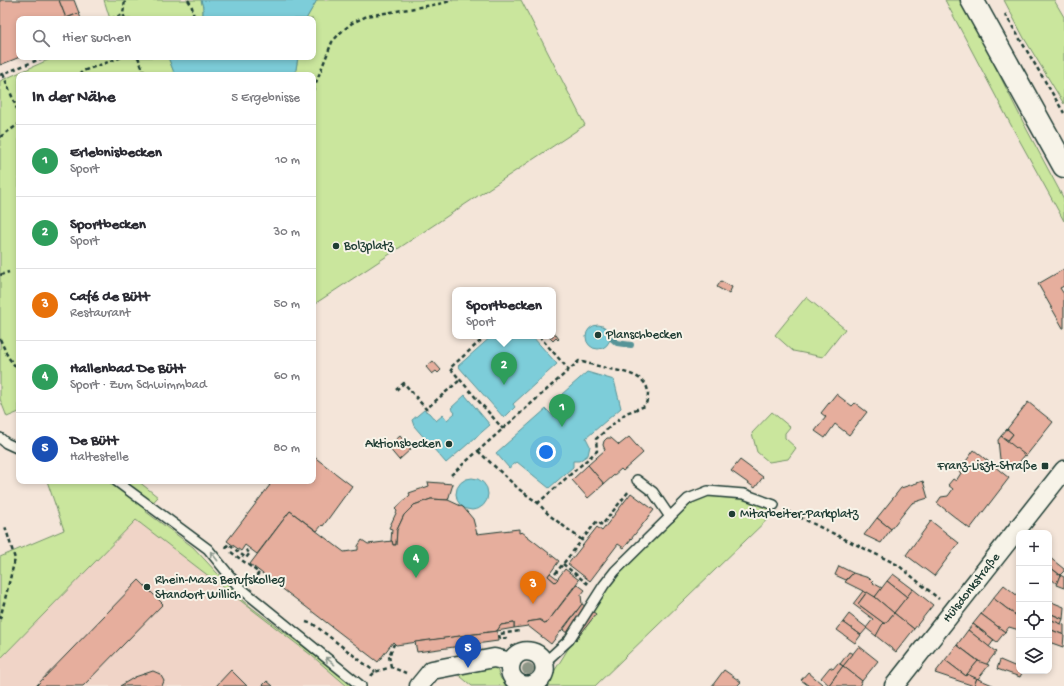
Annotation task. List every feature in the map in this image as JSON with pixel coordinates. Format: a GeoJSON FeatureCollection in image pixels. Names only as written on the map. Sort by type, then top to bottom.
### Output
{"type":"FeatureCollection","features":[{"type":"Feature","properties":{"kind":"main road"},"geometry":{"type":"LineString","coordinates":[[972,0],[1064,166]]}},
{"type":"Feature","properties":{"kind":"street","name":"Hülsdonkstraße"},"geometry":{"type":"LineString","coordinates":[[894,686],[1064,470]]}},
{"type":"Feature","properties":{"kind":"street"},"geometry":{"type":"LineString","coordinates":[[527,651],[534,653],[540,656],[544,663],[544,674],[542,678],[533,685],[527,686],[517,683],[510,673],[511,662],[515,656],[521,652],[527,651]]}},
{"type":"Feature","properties":{"kind":"street"},"geometry":{"type":"LineString","coordinates":[[421,683],[432,670],[494,658],[511,662]]}},
{"type":"Feature","properties":{"kind":"lane"},"geometry":{"type":"LineString","coordinates":[[0,438],[16,448]]}},
{"type":"Feature","properties":{"kind":"lane"},"geometry":{"type":"LineString","coordinates":[[637,480],[653,492],[670,517]]}},
{"type":"Feature","properties":{"kind":"lane"},"geometry":{"type":"LineString","coordinates":[[120,484],[208,549],[238,586],[364,684]]}},
{"type":"Feature","properties":{"kind":"lane"},"geometry":{"type":"LineString","coordinates":[[544,663],[569,640],[615,571],[688,499],[708,491],[744,494],[774,505]]}},
{"type":"Feature","properties":{"kind":"path"},"geometry":{"type":"LineString","coordinates":[[118,16],[123,14],[125,0]]}},
{"type":"Feature","properties":{"kind":"path"},"geometry":{"type":"LineString","coordinates":[[188,0],[191,4],[194,16]]}},
{"type":"Feature","properties":{"kind":"path"},"geometry":{"type":"LineString","coordinates":[[316,82],[332,42],[340,32],[352,23],[367,16],[444,3],[452,0]]}},
{"type":"Feature","properties":{"kind":"path"},"geometry":{"type":"LineString","coordinates":[[1002,8],[1064,113]]}},
{"type":"Feature","properties":{"kind":"path"},"geometry":{"type":"LineString","coordinates":[[16,107],[2,75],[38,60]]}},
{"type":"Feature","properties":{"kind":"path"},"geometry":{"type":"LineString","coordinates":[[82,72],[114,60]]}},
{"type":"Feature","properties":{"kind":"path"},"geometry":{"type":"LineString","coordinates":[[139,60],[144,72]]}},
{"type":"Feature","properties":{"kind":"path"},"geometry":{"type":"LineString","coordinates":[[0,137],[16,126]]}},
{"type":"Feature","properties":{"kind":"path"},"geometry":{"type":"LineString","coordinates":[[0,275],[9,272]]}},
{"type":"Feature","properties":{"kind":"path"},"geometry":{"type":"LineString","coordinates":[[0,339],[8,358],[16,367]]}},
{"type":"Feature","properties":{"kind":"path"},"geometry":{"type":"LineString","coordinates":[[483,339],[450,368],[503,428]]}},
{"type":"Feature","properties":{"kind":"path"},"geometry":{"type":"LineString","coordinates":[[542,339],[569,370]]}},
{"type":"Feature","properties":{"kind":"path"},"geometry":{"type":"LineString","coordinates":[[451,475],[579,361],[631,373],[640,378],[646,386],[647,402],[645,406],[626,413],[596,439],[597,451],[538,503]]}},
{"type":"Feature","properties":{"kind":"path"},"geometry":{"type":"LineString","coordinates":[[396,390],[404,383],[426,409],[460,380]]}},
{"type":"Feature","properties":{"kind":"path"},"geometry":{"type":"LineString","coordinates":[[478,451],[520,490],[538,503],[549,515],[582,540]]}},
{"type":"Feature","properties":{"kind":"path"},"geometry":{"type":"LineString","coordinates":[[555,574],[597,521],[602,525],[637,480]]}},
{"type":"Feature","properties":{"kind":"path"},"geometry":{"type":"LineString","coordinates":[[774,505],[898,565],[954,610]]}},
{"type":"Feature","properties":{"kind":"path"},"geometry":{"type":"LineString","coordinates":[[0,619],[15,559],[5,526]]}},
{"type":"Feature","properties":{"kind":"path"},"geometry":{"type":"LineString","coordinates":[[244,549],[250,554],[246,558],[228,544],[225,548],[259,573],[250,584]]}},
{"type":"Feature","properties":{"kind":"path"},"geometry":{"type":"LineString","coordinates":[[563,564],[599,593]]}},
{"type":"Feature","properties":{"kind":"path"},"geometry":{"type":"LineString","coordinates":[[391,667],[389,656],[394,644]]}},
{"type":"Feature","properties":{"kind":"path"},"geometry":{"type":"LineString","coordinates":[[364,684],[375,672],[391,667],[421,683]]}},
{"type":"Feature","properties":{"kind":"shaded area","name":"Rhein-Maas Berufskolleg Standort Willich"},"geometry":{"type":"Polygon","coordinates":[[[136,520],[311,655],[347,686],[0,686],[0,659],[136,520]]]}},
{"type":"Feature","properties":{"kind":"green space"},"geometry":{"type":"Polygon","coordinates":[[[104,0],[201,0],[203,7],[203,16],[109,16],[104,0]]]}},
{"type":"Feature","properties":{"kind":"green space"},"geometry":{"type":"Polygon","coordinates":[[[317,0],[521,0],[585,125],[316,303],[316,72],[296,72],[298,60],[316,60],[316,16],[308,16],[317,0]]]}},
{"type":"Feature","properties":{"kind":"green space"},"geometry":{"type":"Polygon","coordinates":[[[945,0],[962,0],[1026,128],[1064,199],[1064,221],[1011,125],[945,0]]]}},
{"type":"Feature","properties":{"kind":"green space"},"geometry":{"type":"Polygon","coordinates":[[[1004,0],[1054,0],[1064,17],[1064,104],[1024,38],[1004,0]]]}},
{"type":"Feature","properties":{"kind":"green space"},"geometry":{"type":"Polygon","coordinates":[[[48,60],[169,60],[174,72],[21,72],[48,60]]]}},
{"type":"Feature","properties":{"kind":"green space"},"geometry":{"type":"Polygon","coordinates":[[[16,74],[16,413],[7,417],[0,399],[0,81],[16,74]]]}},
{"type":"Feature","properties":{"kind":"green space"},"geometry":{"type":"Polygon","coordinates":[[[806,297],[845,329],[823,357],[793,351],[775,335],[806,297]]]}},
{"type":"Feature","properties":{"kind":"green space"},"geometry":{"type":"Polygon","coordinates":[[[772,412],[790,427],[785,433],[785,438],[796,448],[788,459],[769,462],[757,452],[752,433],[772,412]]]}},
{"type":"Feature","properties":{"kind":"green space"},"geometry":{"type":"Polygon","coordinates":[[[48,484],[142,484],[158,497],[145,511],[193,547],[243,601],[345,678],[353,686],[347,686],[311,655],[136,520],[0,659],[0,557],[64,530],[48,484]]]}},
{"type":"Feature","properties":{"kind":"green space"},"geometry":{"type":"Polygon","coordinates":[[[718,496],[748,498],[776,511],[595,686],[543,686],[550,680],[612,578],[696,497],[718,496]]]}},
{"type":"Feature","properties":{"kind":"green space"},"geometry":{"type":"Polygon","coordinates":[[[496,667],[501,679],[509,686],[472,686],[455,672],[496,667]]]}},
{"type":"Feature","properties":{"kind":"water"},"geometry":{"type":"Polygon","coordinates":[[[201,0],[317,0],[308,16],[203,16],[201,0]]]}},
{"type":"Feature","properties":{"kind":"water"},"geometry":{"type":"Polygon","coordinates":[[[169,60],[298,60],[296,72],[174,72],[169,60]]]}},
{"type":"Feature","properties":{"kind":"water","name":"Planschbecken"},"geometry":{"type":"Polygon","coordinates":[[[598,325],[606,329],[610,337],[606,345],[598,349],[590,345],[586,337],[590,329],[598,325]]]}},
{"type":"Feature","properties":{"kind":"water"},"geometry":{"type":"Polygon","coordinates":[[[489,339],[535,339],[557,364],[513,404],[515,407],[504,418],[458,366],[489,339]]]}},
{"type":"Feature","properties":{"kind":"water"},"geometry":{"type":"Polygon","coordinates":[[[587,372],[614,380],[621,408],[586,438],[590,446],[588,455],[579,461],[573,461],[573,467],[549,488],[517,462],[509,468],[496,453],[546,409],[553,416],[561,414],[568,402],[562,394],[587,372]]]}},
{"type":"Feature","properties":{"kind":"water","name":"Aktionsbecken"},"geometry":{"type":"Polygon","coordinates":[[[465,395],[490,425],[446,463],[414,426],[412,420],[424,410],[436,421],[443,415],[447,420],[455,413],[451,408],[465,395]]]}},
{"type":"Feature","properties":{"kind":"water"},"geometry":{"type":"Polygon","coordinates":[[[472,478],[478,479],[485,485],[488,494],[487,500],[481,507],[472,510],[466,509],[459,503],[456,494],[457,488],[463,481],[472,478]]]}},
{"type":"Feature","properties":{"kind":"building"},"geometry":{"type":"Polygon","coordinates":[[[0,0],[59,0],[65,16],[16,16],[16,59],[0,65],[0,0]]]}},
{"type":"Feature","properties":{"kind":"building"},"geometry":{"type":"Polygon","coordinates":[[[59,0],[74,0],[79,13],[71,16],[65,16],[59,0]]]}},
{"type":"Feature","properties":{"kind":"building"},"geometry":{"type":"Polygon","coordinates":[[[79,13],[80,16],[72,16],[79,13]]]}},
{"type":"Feature","properties":{"kind":"building"},"geometry":{"type":"Polygon","coordinates":[[[1064,269],[1064,286],[1060,288],[1064,294],[1063,328],[1038,284],[1064,269]]]}},
{"type":"Feature","properties":{"kind":"building"},"geometry":{"type":"Polygon","coordinates":[[[721,281],[732,287],[729,294],[717,287],[721,281]]]}},
{"type":"Feature","properties":{"kind":"building"},"geometry":{"type":"Polygon","coordinates":[[[433,361],[441,370],[438,373],[436,371],[432,374],[426,367],[433,361]]]}},
{"type":"Feature","properties":{"kind":"building"},"geometry":{"type":"Polygon","coordinates":[[[836,394],[852,406],[855,403],[867,412],[849,435],[835,424],[825,438],[815,431],[826,417],[821,413],[836,394]]]}},
{"type":"Feature","properties":{"kind":"building"},"geometry":{"type":"Polygon","coordinates":[[[1028,402],[1053,422],[1026,456],[1007,442],[1013,434],[1007,429],[1028,402]]]}},
{"type":"Feature","properties":{"kind":"building"},"geometry":{"type":"Polygon","coordinates":[[[1007,429],[1013,434],[1008,440],[1001,436],[1007,429]]]}},
{"type":"Feature","properties":{"kind":"building"},"geometry":{"type":"Polygon","coordinates":[[[400,436],[411,449],[399,460],[388,447],[400,436]]]}},
{"type":"Feature","properties":{"kind":"building"},"geometry":{"type":"Polygon","coordinates":[[[1001,436],[1025,455],[1014,469],[1000,459],[998,440],[1001,436]]]}},
{"type":"Feature","properties":{"kind":"building"},"geometry":{"type":"Polygon","coordinates":[[[629,437],[643,453],[623,471],[621,469],[604,484],[588,465],[605,450],[603,445],[607,438],[611,438],[619,445],[629,437]]]}},
{"type":"Feature","properties":{"kind":"building"},"geometry":{"type":"Polygon","coordinates":[[[974,450],[1009,478],[970,529],[937,503],[941,497],[948,496],[953,489],[948,485],[953,479],[956,481],[961,473],[957,470],[962,462],[964,464],[974,450]]]}},
{"type":"Feature","properties":{"kind":"building"},"geometry":{"type":"Polygon","coordinates":[[[316,458],[352,486],[323,526],[322,525],[317,531],[290,511],[257,554],[245,545],[241,551],[227,541],[270,485],[268,484],[316,484],[316,458]]]}},
{"type":"Feature","properties":{"kind":"building"},"geometry":{"type":"Polygon","coordinates":[[[740,460],[763,477],[755,488],[731,471],[740,460]]]}},
{"type":"Feature","properties":{"kind":"building"},"geometry":{"type":"Polygon","coordinates":[[[588,465],[604,484],[588,498],[572,480],[588,465]]]}},
{"type":"Feature","properties":{"kind":"building"},"geometry":{"type":"Polygon","coordinates":[[[923,481],[928,498],[912,503],[891,529],[877,518],[901,488],[923,481]]]}},
{"type":"Feature","properties":{"kind":"building"},"geometry":{"type":"Polygon","coordinates":[[[428,482],[453,484],[448,500],[431,499],[414,505],[404,515],[397,530],[396,545],[393,545],[391,541],[392,529],[389,528],[397,511],[395,509],[410,495],[409,493],[429,486],[428,482]]]}},
{"type":"Feature","properties":{"kind":"building"},"geometry":{"type":"Polygon","coordinates":[[[631,493],[654,510],[624,548],[618,544],[590,581],[568,564],[597,527],[602,531],[631,493]]]}},
{"type":"Feature","properties":{"kind":"building"},"geometry":{"type":"Polygon","coordinates":[[[431,499],[448,500],[463,507],[473,519],[477,534],[519,529],[519,533],[522,532],[559,561],[548,576],[555,582],[565,569],[579,580],[546,624],[540,620],[527,622],[528,626],[514,628],[514,623],[501,625],[497,631],[396,645],[393,642],[378,662],[250,564],[290,511],[344,552],[358,550],[358,546],[362,540],[368,544],[392,541],[393,545],[396,545],[397,530],[404,515],[414,505],[431,499]]]}},
{"type":"Feature","properties":{"kind":"building"},"geometry":{"type":"Polygon","coordinates":[[[877,518],[891,529],[881,543],[864,535],[877,518]]]}},
{"type":"Feature","properties":{"kind":"building"},"geometry":{"type":"Polygon","coordinates":[[[931,521],[959,543],[934,576],[906,555],[931,521]]]}},
{"type":"Feature","properties":{"kind":"building"},"geometry":{"type":"Polygon","coordinates":[[[1052,559],[1064,569],[1060,575],[1052,568],[1052,559]]]}},
{"type":"Feature","properties":{"kind":"building"},"geometry":{"type":"Polygon","coordinates":[[[839,566],[853,573],[846,580],[835,575],[839,566]]]}},
{"type":"Feature","properties":{"kind":"building"},"geometry":{"type":"Polygon","coordinates":[[[1052,569],[1060,575],[1057,584],[1052,580],[1052,569]]]}},
{"type":"Feature","properties":{"kind":"building"},"geometry":{"type":"Polygon","coordinates":[[[550,573],[558,579],[555,582],[548,576],[550,573]]]}},
{"type":"Feature","properties":{"kind":"building"},"geometry":{"type":"Polygon","coordinates":[[[853,573],[869,578],[873,583],[882,588],[875,597],[845,582],[853,573]]]}},
{"type":"Feature","properties":{"kind":"building"},"geometry":{"type":"Polygon","coordinates":[[[893,574],[913,589],[907,597],[887,581],[893,574]]]}},
{"type":"Feature","properties":{"kind":"building"},"geometry":{"type":"Polygon","coordinates":[[[1060,575],[1064,577],[1064,588],[1056,585],[1060,575]]]}},
{"type":"Feature","properties":{"kind":"building"},"geometry":{"type":"Polygon","coordinates":[[[139,580],[163,604],[83,686],[36,686],[139,580]]]}},
{"type":"Feature","properties":{"kind":"building"},"geometry":{"type":"Polygon","coordinates":[[[887,581],[907,597],[894,613],[875,597],[887,581]]]}},
{"type":"Feature","properties":{"kind":"building"},"geometry":{"type":"Polygon","coordinates":[[[577,584],[585,590],[581,595],[582,604],[551,644],[528,626],[527,622],[540,620],[546,624],[577,584]]]}},
{"type":"Feature","properties":{"kind":"building"},"geometry":{"type":"Polygon","coordinates":[[[1004,585],[1016,595],[1016,616],[993,598],[1004,585]]]}},
{"type":"Feature","properties":{"kind":"building"},"geometry":{"type":"Polygon","coordinates":[[[913,589],[933,605],[914,629],[894,613],[913,589]]]}},
{"type":"Feature","properties":{"kind":"building"},"geometry":{"type":"Polygon","coordinates":[[[863,591],[866,593],[858,604],[884,623],[876,636],[866,628],[873,619],[853,604],[863,591]]]}},
{"type":"Feature","properties":{"kind":"building"},"geometry":{"type":"Polygon","coordinates":[[[867,592],[894,613],[885,624],[858,604],[867,592]]]}},
{"type":"Feature","properties":{"kind":"building"},"geometry":{"type":"Polygon","coordinates":[[[993,598],[1016,616],[1016,629],[1009,627],[1005,632],[981,614],[993,598]]]}},
{"type":"Feature","properties":{"kind":"building"},"geometry":{"type":"Polygon","coordinates":[[[1052,602],[1064,607],[1063,619],[1052,614],[1052,602]]]}},
{"type":"Feature","properties":{"kind":"building"},"geometry":{"type":"Polygon","coordinates":[[[582,604],[596,614],[576,640],[563,630],[582,604]]]}},
{"type":"Feature","properties":{"kind":"building"},"geometry":{"type":"Polygon","coordinates":[[[894,613],[914,629],[896,652],[876,636],[882,625],[884,623],[885,624],[894,613]]]}},
{"type":"Feature","properties":{"kind":"building"},"geometry":{"type":"Polygon","coordinates":[[[849,614],[867,628],[861,635],[843,622],[849,614]]]}},
{"type":"Feature","properties":{"kind":"building"},"geometry":{"type":"Polygon","coordinates":[[[981,614],[1005,632],[997,642],[973,624],[981,614]]]}},
{"type":"Feature","properties":{"kind":"building"},"geometry":{"type":"Polygon","coordinates":[[[1052,614],[1063,619],[1061,624],[1052,620],[1052,614]]]}},
{"type":"Feature","properties":{"kind":"building"},"geometry":{"type":"Polygon","coordinates":[[[1052,620],[1064,625],[1064,635],[1052,630],[1052,620]]]}},
{"type":"Feature","properties":{"kind":"building"},"geometry":{"type":"Polygon","coordinates":[[[843,622],[861,635],[855,643],[837,630],[843,622]]]}},
{"type":"Feature","properties":{"kind":"building"},"geometry":{"type":"Polygon","coordinates":[[[514,623],[514,628],[497,631],[501,625],[514,623]]]}},
{"type":"Feature","properties":{"kind":"building"},"geometry":{"type":"Polygon","coordinates":[[[973,624],[994,640],[989,647],[968,630],[973,624]]]}},
{"type":"Feature","properties":{"kind":"building"},"geometry":{"type":"Polygon","coordinates":[[[968,630],[996,652],[986,665],[957,645],[968,630]]]}},
{"type":"Feature","properties":{"kind":"building"},"geometry":{"type":"Polygon","coordinates":[[[1052,630],[1064,635],[1063,647],[1052,643],[1052,630]]]}},
{"type":"Feature","properties":{"kind":"building"},"geometry":{"type":"Polygon","coordinates":[[[497,631],[498,641],[417,652],[415,642],[497,631]]]}},
{"type":"Feature","properties":{"kind":"building"},"geometry":{"type":"Polygon","coordinates":[[[957,645],[978,661],[966,676],[945,660],[957,645]]]}},
{"type":"Feature","properties":{"kind":"building"},"geometry":{"type":"Polygon","coordinates":[[[859,646],[878,661],[862,681],[843,666],[859,646]]]}},
{"type":"Feature","properties":{"kind":"building"},"geometry":{"type":"Polygon","coordinates":[[[849,652],[853,654],[843,666],[840,664],[849,652]]]}},
{"type":"Feature","properties":{"kind":"building"},"geometry":{"type":"Polygon","coordinates":[[[945,660],[966,676],[967,674],[977,678],[974,686],[935,673],[945,660]]]}},
{"type":"Feature","properties":{"kind":"building"},"geometry":{"type":"Polygon","coordinates":[[[1000,660],[1016,667],[1016,674],[1022,674],[1020,677],[997,669],[1000,660]]]}},
{"type":"Feature","properties":{"kind":"building"},"geometry":{"type":"Polygon","coordinates":[[[978,661],[989,665],[978,679],[967,674],[978,661]]]}},
{"type":"Feature","properties":{"kind":"building"},"geometry":{"type":"Polygon","coordinates":[[[838,663],[843,666],[829,685],[821,678],[830,667],[833,669],[838,663]]]}},
{"type":"Feature","properties":{"kind":"building"},"geometry":{"type":"Polygon","coordinates":[[[843,666],[862,681],[859,686],[829,685],[843,666]]]}},
{"type":"Feature","properties":{"kind":"building"},"geometry":{"type":"Polygon","coordinates":[[[231,670],[247,686],[216,686],[231,670]]]}},
{"type":"Feature","properties":{"kind":"building"},"geometry":{"type":"Polygon","coordinates":[[[724,670],[741,682],[737,686],[712,686],[724,670]]]}},
{"type":"Feature","properties":{"kind":"building"},"geometry":{"type":"Polygon","coordinates":[[[153,671],[160,674],[164,681],[162,686],[120,686],[135,677],[153,671]]]}},
{"type":"Feature","properties":{"kind":"building"},"geometry":{"type":"Polygon","coordinates":[[[808,672],[822,684],[820,686],[809,686],[801,680],[808,672]]]}},
{"type":"Feature","properties":{"kind":"building"},"geometry":{"type":"Polygon","coordinates":[[[977,678],[978,679],[995,686],[974,686],[977,678]]]}},
{"type":"Feature","properties":{"kind":"building"},"geometry":{"type":"Polygon","coordinates":[[[267,681],[273,686],[262,686],[267,681]]]}},
{"type":"Feature","properties":{"kind":"waterway"},"geometry":{"type":"LineString","coordinates":[[610,337],[617,343],[631,345]]}},
{"type":"Feature","properties":{"kind":"place","name":"Bolzplatz"},"geometry":{"type":"Point","coordinates":[336,246]}},
{"type":"Feature","properties":{"kind":"place","name":"Planschbecken"},"geometry":{"type":"Point","coordinates":[598,335]}},
{"type":"Feature","properties":{"kind":"place","name":"Sportbecken"},"geometry":{"type":"Point","coordinates":[504,385]}},
{"type":"Feature","properties":{"kind":"place","name":"Erlebnisbecken"},"geometry":{"type":"Point","coordinates":[562,427]}},
{"type":"Feature","properties":{"kind":"place","name":"Aktionsbecken"},"geometry":{"type":"Point","coordinates":[449,444]}},
{"type":"Feature","properties":{"kind":"place","name":"Franz-Liszt-Straße"},"geometry":{"type":"Point","coordinates":[1045,466]}},
{"type":"Feature","properties":{"kind":"place","name":"Mitarbeiter-Parkplatz"},"geometry":{"type":"Point","coordinates":[732,514]}},
{"type":"Feature","properties":{"kind":"place","name":"Hallenbad De Bütt"},"geometry":{"type":"Point","coordinates":[416,578]}},
{"type":"Feature","properties":{"kind":"place","name":"Rhein-Maas Berufskolleg Standort Willich"},"geometry":{"type":"Point","coordinates":[147,587]}},
{"type":"Feature","properties":{"kind":"place","name":"Café de Bütt"},"geometry":{"type":"Point","coordinates":[533,604]}},
{"type":"Feature","properties":{"kind":"place","name":"De Bütt"},"geometry":{"type":"Point","coordinates":[468,668]}}]}
